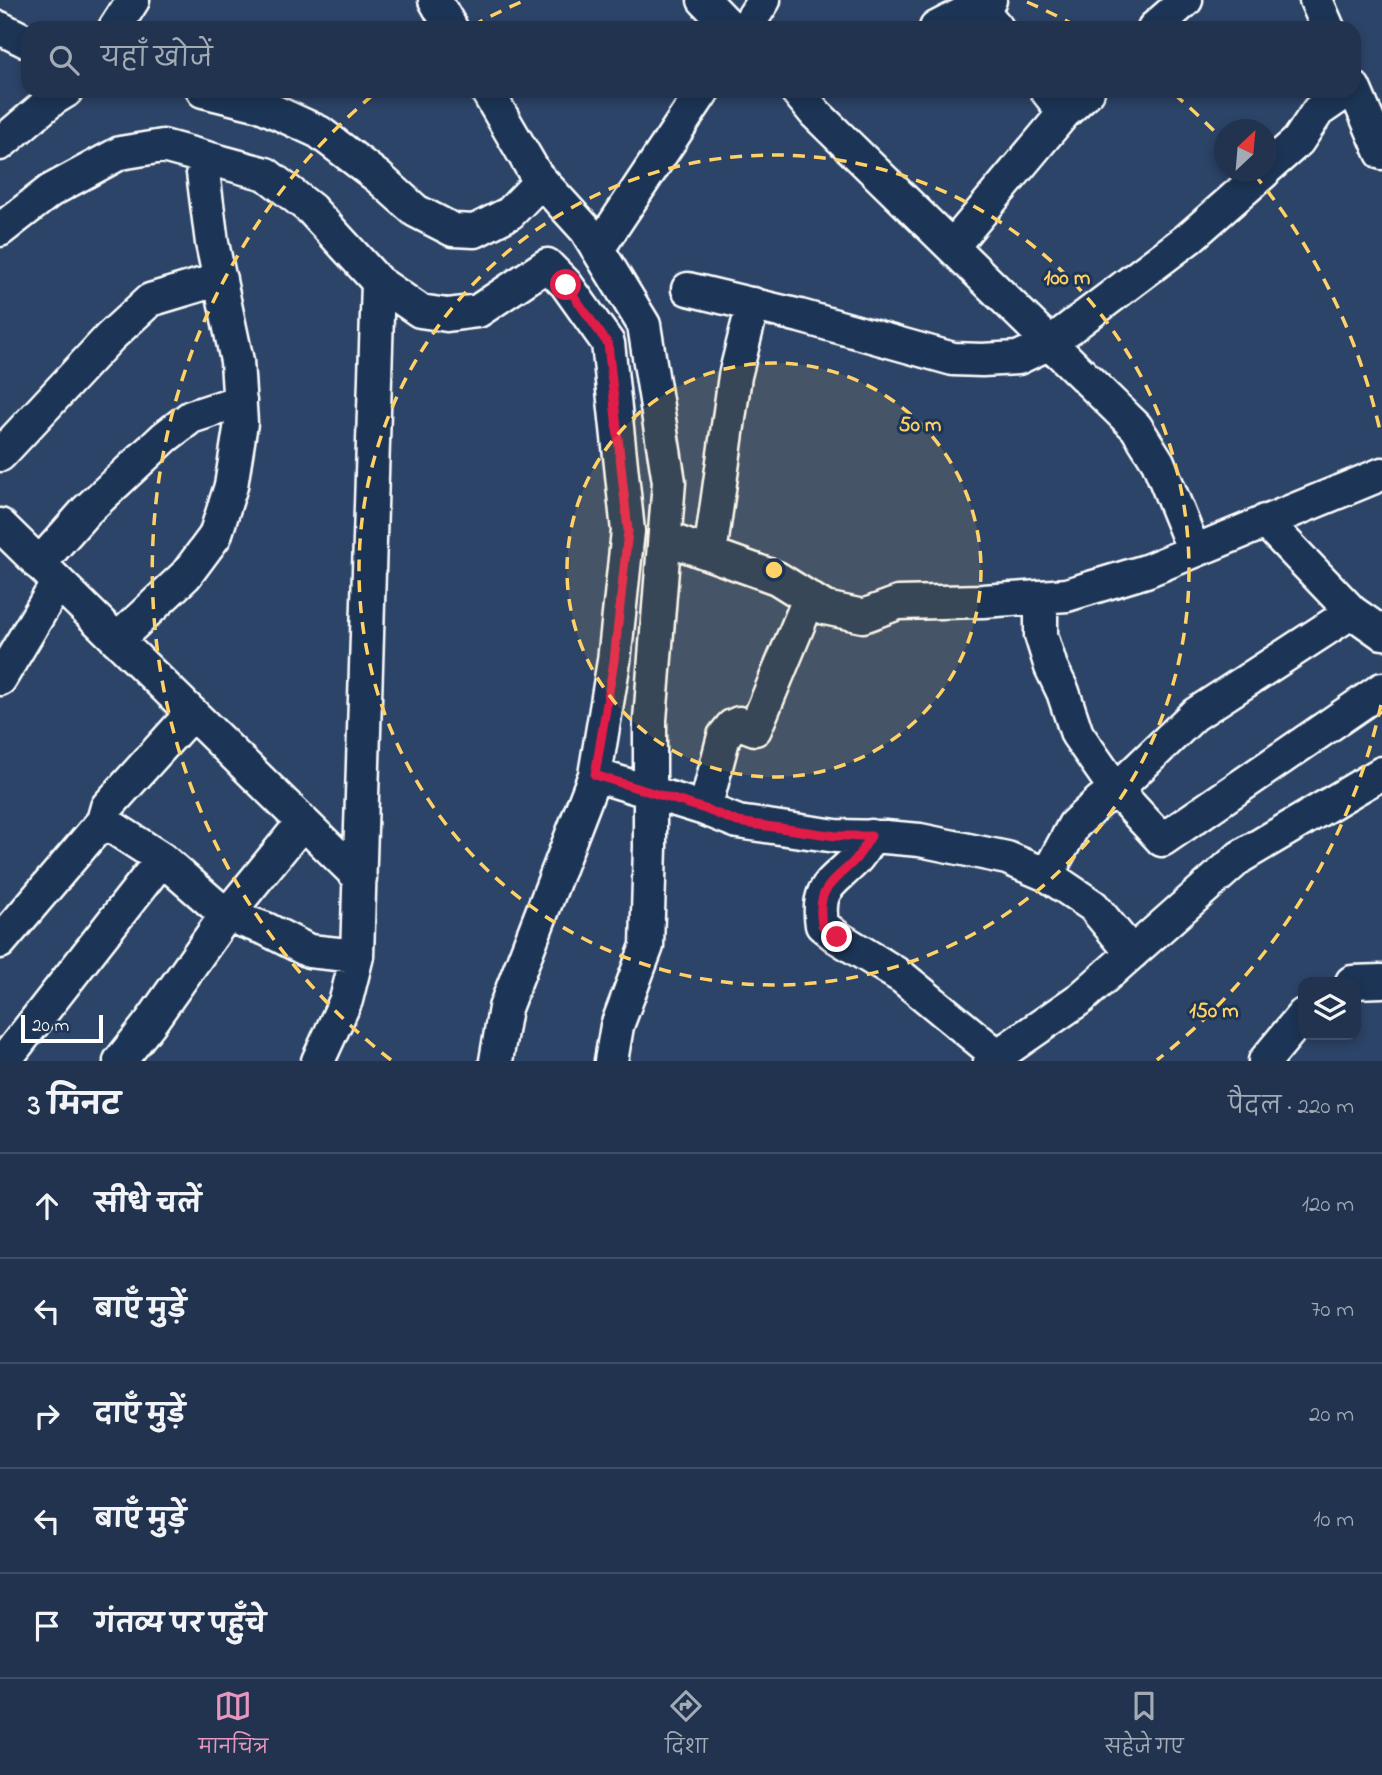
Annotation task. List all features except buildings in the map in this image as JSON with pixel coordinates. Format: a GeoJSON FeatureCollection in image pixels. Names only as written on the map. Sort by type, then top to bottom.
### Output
{"type":"FeatureCollection","features":[{"type":"Feature","properties":{"kind":"street"},"geometry":{"type":"LineString","coordinates":[[120,21],[133,0]]}},
{"type":"Feature","properties":{"kind":"street"},"geometry":{"type":"LineString","coordinates":[[435,0],[447,21]]}},
{"type":"Feature","properties":{"kind":"street"},"geometry":{"type":"LineString","coordinates":[[704,0],[724,21]]}},
{"type":"Feature","properties":{"kind":"street"},"geometry":{"type":"LineString","coordinates":[[750,21],[764,0]]}},
{"type":"Feature","properties":{"kind":"street"},"geometry":{"type":"LineString","coordinates":[[1162,21],[1186,0]]}},
{"type":"Feature","properties":{"kind":"street"},"geometry":{"type":"LineString","coordinates":[[1315,0],[1325,21]]}},
{"type":"Feature","properties":{"kind":"street"},"geometry":{"type":"LineString","coordinates":[[957,21],[988,11]]}},
{"type":"Feature","properties":{"kind":"street"},"geometry":{"type":"LineString","coordinates":[[0,27],[21,38]]}},
{"type":"Feature","properties":{"kind":"street"},"geometry":{"type":"LineString","coordinates":[[2,139],[55,98]]}},
{"type":"Feature","properties":{"kind":"street"},"geometry":{"type":"LineString","coordinates":[[232,98],[260,105],[319,132],[378,177],[416,211],[453,230],[475,231],[510,213],[543,184]]}},
{"type":"Feature","properties":{"kind":"street"},"geometry":{"type":"LineString","coordinates":[[491,98],[536,175],[592,239],[644,325],[669,482],[650,720],[647,946],[617,1026],[611,1061]]}},
{"type":"Feature","properties":{"kind":"street"},"geometry":{"type":"LineString","coordinates":[[592,239],[698,98]]}},
{"type":"Feature","properties":{"kind":"street"},"geometry":{"type":"LineString","coordinates":[[803,98],[1136,427],[1157,462],[1194,551]]}},
{"type":"Feature","properties":{"kind":"street"},"geometry":{"type":"LineString","coordinates":[[1277,159],[1298,141],[1318,111],[1337,98]]}},
{"type":"Feature","properties":{"kind":"street"},"geometry":{"type":"LineString","coordinates":[[1360,98],[1375,121],[1382,153]]}},
{"type":"Feature","properties":{"kind":"street"},"geometry":{"type":"LineString","coordinates":[[952,247],[1056,102]]}},
{"type":"Feature","properties":{"kind":"street"},"geometry":{"type":"LineString","coordinates":[[0,230],[50,191],[120,153],[163,146],[266,174],[311,209],[378,282],[420,311],[447,315],[478,312],[547,265],[566,285],[608,344],[628,531],[614,661],[595,775],[505,1008],[496,1061]]}},
{"type":"Feature","properties":{"kind":"street"},"geometry":{"type":"LineString","coordinates":[[117,640],[186,575],[215,536],[231,486],[242,423],[237,361],[212,243],[201,157]]}},
{"type":"Feature","properties":{"kind":"street"},"geometry":{"type":"LineString","coordinates":[[688,289],[800,316],[953,359],[1018,358],[1050,343],[1189,239],[1252,182]]}},
{"type":"Feature","properties":{"kind":"street"},"geometry":{"type":"LineString","coordinates":[[0,455],[110,337],[150,300],[220,279]]}},
{"type":"Feature","properties":{"kind":"street"},"geometry":{"type":"LineString","coordinates":[[318,1061],[346,1000],[358,956],[378,282]]}},
{"type":"Feature","properties":{"kind":"street"},"geometry":{"type":"LineString","coordinates":[[710,554],[734,376],[753,304]]}},
{"type":"Feature","properties":{"kind":"street"},"geometry":{"type":"LineString","coordinates":[[0,679],[49,573],[86,511],[165,437],[191,417],[240,401]]}},
{"type":"Feature","properties":{"kind":"street"},"geometry":{"type":"LineString","coordinates":[[628,531],[666,531],[710,554],[777,578],[825,608],[863,617],[898,603],[1067,595],[1146,571],[1382,474]]}},
{"type":"Feature","properties":{"kind":"street"},"geometry":{"type":"LineString","coordinates":[[1265,521],[1352,612],[1382,633]]}},
{"type":"Feature","properties":{"kind":"street"},"geometry":{"type":"LineString","coordinates":[[0,525],[360,878]]}},
{"type":"Feature","properties":{"kind":"street"},"geometry":{"type":"LineString","coordinates":[[1041,597],[1041,635],[1077,734],[1116,790],[1162,840],[1382,689]]}},
{"type":"Feature","properties":{"kind":"street"},"geometry":{"type":"LineString","coordinates":[[705,809],[724,736],[732,726],[739,723],[755,729],[809,598]]}},
{"type":"Feature","properties":{"kind":"street"},"geometry":{"type":"LineString","coordinates":[[1047,875],[1074,825],[1100,800],[1116,790],[1194,715],[1352,612]]}},
{"type":"Feature","properties":{"kind":"street"},"geometry":{"type":"LineString","coordinates":[[0,942],[103,821],[107,807],[192,713]]}},
{"type":"Feature","properties":{"kind":"street"},"geometry":{"type":"LineString","coordinates":[[871,836],[857,859],[838,875],[824,892],[820,909],[822,925],[902,977],[994,1058],[1081,998],[1240,857],[1382,773]]}},
{"type":"Feature","properties":{"kind":"street"},"geometry":{"type":"LineString","coordinates":[[595,775],[738,822],[836,836],[920,840],[1007,858],[1047,875],[1093,906],[1132,953]]}},
{"type":"Feature","properties":{"kind":"street"},"geometry":{"type":"LineString","coordinates":[[103,821],[162,859],[226,915],[266,929],[309,951],[358,956]]}},
{"type":"Feature","properties":{"kind":"street"},"geometry":{"type":"LineString","coordinates":[[120,1061],[226,915],[303,822]]}},
{"type":"Feature","properties":{"kind":"street"},"geometry":{"type":"LineString","coordinates":[[4,1061],[162,859]]}},
{"type":"Feature","properties":{"kind":"street"},"geometry":{"type":"LineString","coordinates":[[1361,982],[1382,981]]}},
{"type":"Feature","properties":{"kind":"street"},"geometry":{"type":"LineString","coordinates":[[1265,1061],[1298,1021]]}},
{"type":"Feature","properties":{"kind":"route"},"geometry":{"type":"LineString","coordinates":[[566,285],[608,344],[628,531],[614,661],[595,775],[738,822],[836,836],[871,836],[857,859],[838,875],[824,892],[820,909],[822,925],[837,937]]}}]}
